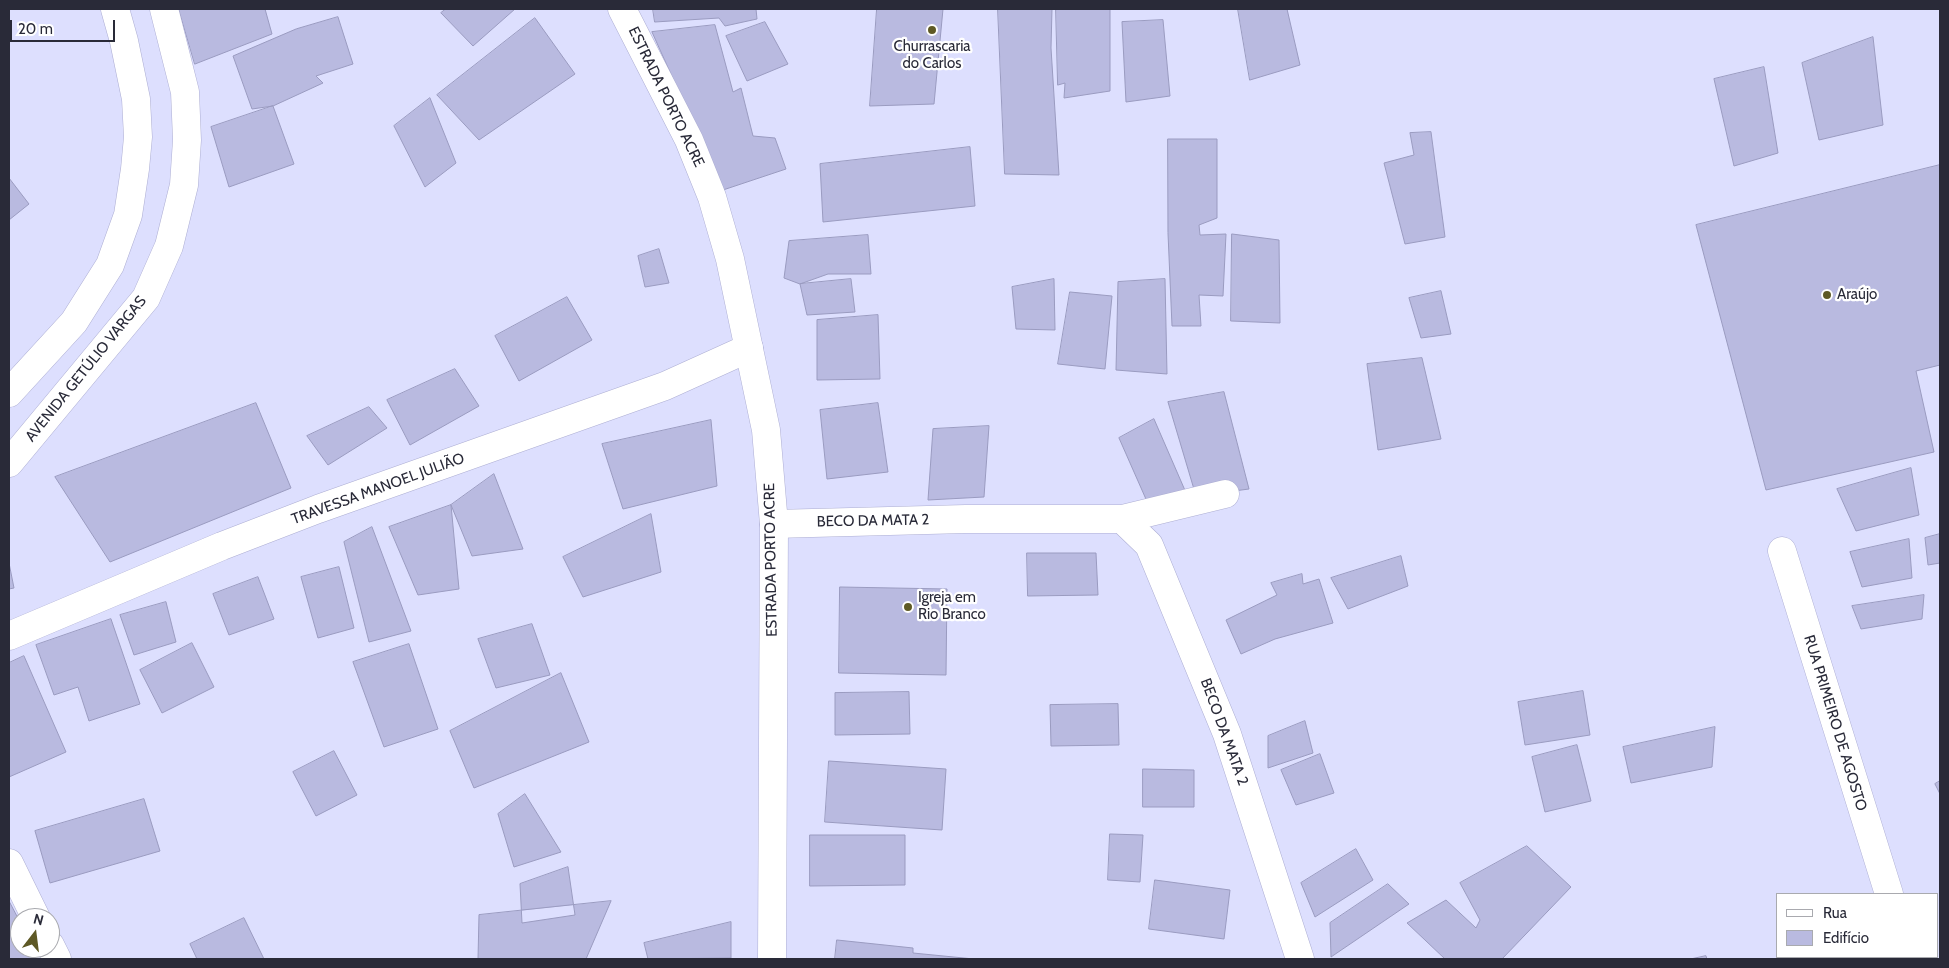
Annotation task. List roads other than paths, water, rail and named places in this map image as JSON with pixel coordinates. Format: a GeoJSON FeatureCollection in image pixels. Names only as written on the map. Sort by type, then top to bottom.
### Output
{"type":"FeatureCollection","features":[{"type":"Feature","properties":{"kind":"street"},"geometry":{"type":"LineString","coordinates":[[9,394],[74,322],[110,265],[128,216],[138,137],[136,99],[115,9]]}},
{"type":"Feature","properties":{"kind":"street","name":"AVENIDA GETÚLIO VARGAS"},"geometry":{"type":"LineString","coordinates":[[9,463],[146,298],[169,246],[184,185],[187,140],[185,92],[164,9]]}},
{"type":"Feature","properties":{"kind":"street","name":"ESTRADA PORTO ACRE"},"geometry":{"type":"LineString","coordinates":[[622,9],[689,140],[712,197],[730,259],[766,430],[774,524],[772,959]]}},
{"type":"Feature","properties":{"kind":"street","name":"TRAVESSA MANOEL JULIÃO"},"geometry":{"type":"LineString","coordinates":[[9,636],[222,546],[318,509],[665,386],[749,348]]}},
{"type":"Feature","properties":{"kind":"street","name":"BECO DA MATA 2"},"geometry":{"type":"LineString","coordinates":[[774,524],[1122,519],[1225,494]]}},
{"type":"Feature","properties":{"kind":"street","name":"BECO DA MATA 2"},"geometry":{"type":"LineString","coordinates":[[1122,519],[1149,545],[1227,734],[1300,959]]}},
{"type":"Feature","properties":{"kind":"street","name":"RUA PRIMEIRO DE AGOSTO"},"geometry":{"type":"LineString","coordinates":[[1782,551],[1889,893]]}},
{"type":"Feature","properties":{"kind":"street"},"geometry":{"type":"LineString","coordinates":[[9,863],[31,908]]}},
{"type":"Feature","properties":{"kind":"place","name":"Churrascaria do Carlos"},"geometry":{"type":"Point","coordinates":[932,30]}},
{"type":"Feature","properties":{"kind":"place","name":"Araújo"},"geometry":{"type":"Point","coordinates":[1827,295]}},
{"type":"Feature","properties":{"kind":"place","name":"Igreja em Rio Branco"},"geometry":{"type":"Point","coordinates":[908,607]}}]}
